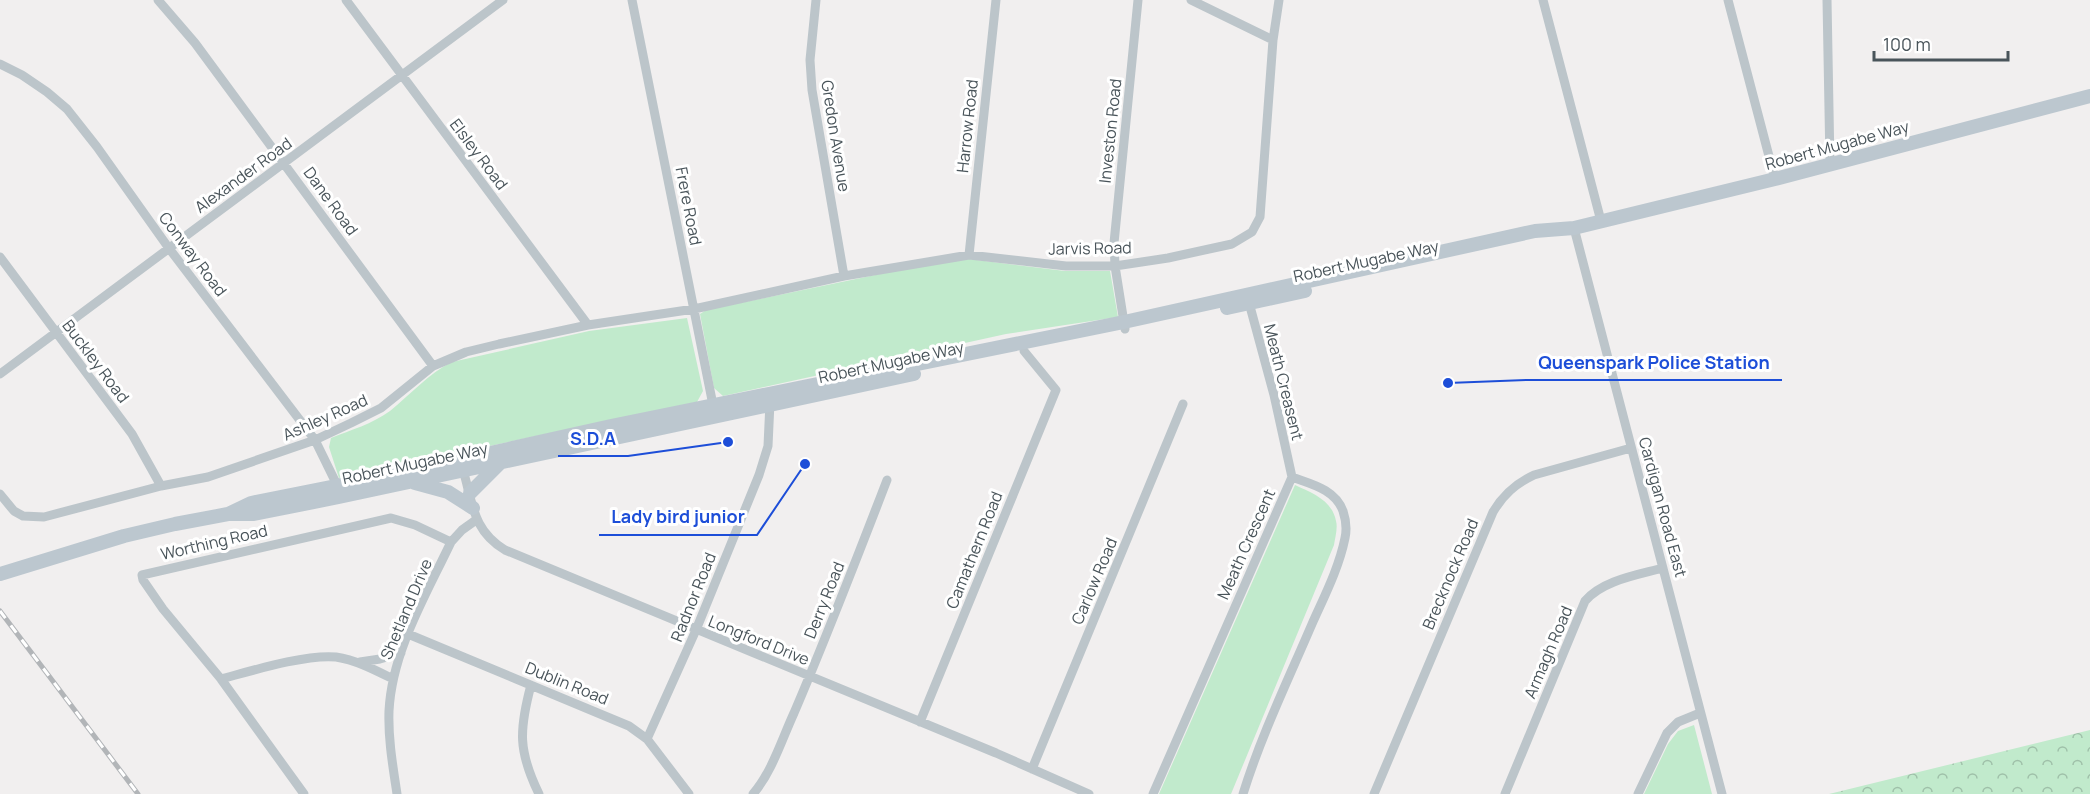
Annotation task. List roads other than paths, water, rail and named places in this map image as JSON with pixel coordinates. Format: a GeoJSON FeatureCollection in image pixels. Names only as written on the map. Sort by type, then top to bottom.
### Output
{"type":"FeatureCollection","features":[{"type":"Feature","properties":{"kind":"main road","name":"Robert Mugabe Way"},"geometry":{"type":"LineString","coordinates":[[770,399],[1248,299],[1486,252],[1537,240],[1557,231],[1775,179],[2090,96]]}},
{"type":"Feature","properties":{"kind":"main road","name":"Robert Mugabe Way"},"geometry":{"type":"LineString","coordinates":[[228,514],[251,503],[434,465],[499,456],[714,410],[1024,351],[1124,326]]}},
{"type":"Feature","properties":{"kind":"main road","name":"Robert Mugabe Way"},"geometry":{"type":"LineString","coordinates":[[0,574],[124,536],[228,514],[254,514],[411,482],[463,470],[499,456]]}},
{"type":"Feature","properties":{"kind":"main road"},"geometry":{"type":"LineString","coordinates":[[470,493],[499,456]]}},
{"type":"Feature","properties":{"kind":"main road"},"geometry":{"type":"LineString","coordinates":[[411,482],[448,492],[474,514]]}},
{"type":"Feature","properties":{"kind":"street","name":"Dane Road"},"geometry":{"type":"LineString","coordinates":[[158,0],[195,43],[433,366]]}},
{"type":"Feature","properties":{"kind":"street","name":"Elsley Road"},"geometry":{"type":"LineString","coordinates":[[346,0],[588,325]]}},
{"type":"Feature","properties":{"kind":"street","name":"Alexander Road"},"geometry":{"type":"LineString","coordinates":[[0,374],[503,0]]}},
{"type":"Feature","properties":{"kind":"street","name":"Gredon Avenue"},"geometry":{"type":"LineString","coordinates":[[816,0],[810,60],[812,90],[844,276]]}},
{"type":"Feature","properties":{"kind":"street","name":"Harrow Road"},"geometry":{"type":"LineString","coordinates":[[969,255],[996,0]]}},
{"type":"Feature","properties":{"kind":"street","name":"Investon Road"},"geometry":{"type":"LineString","coordinates":[[1124,326],[1114,243],[1138,0]]}},
{"type":"Feature","properties":{"kind":"street"},"geometry":{"type":"LineString","coordinates":[[1191,0],[1273,40]]}},
{"type":"Feature","properties":{"kind":"street","name":"Jarvis Road"},"geometry":{"type":"LineString","coordinates":[[694,309],[844,276],[969,255],[1065,266],[1115,266],[1168,258],[1232,244],[1244,238],[1256,227],[1260,217],[1273,40],[1279,0]]}},
{"type":"Feature","properties":{"kind":"street"},"geometry":{"type":"LineString","coordinates":[[1543,0],[1601,221]]}},
{"type":"Feature","properties":{"kind":"street"},"geometry":{"type":"LineString","coordinates":[[1728,0],[1775,179]]}},
{"type":"Feature","properties":{"kind":"street"},"geometry":{"type":"LineString","coordinates":[[1827,0],[1830,164]]}},
{"type":"Feature","properties":{"kind":"street","name":"Frere Road"},"geometry":{"type":"LineString","coordinates":[[633,1],[714,410]]}},
{"type":"Feature","properties":{"kind":"street","name":"Conway Road"},"geometry":{"type":"LineString","coordinates":[[0,64],[30,80],[67,109],[168,247],[315,440],[337,485]]}},
{"type":"Feature","properties":{"kind":"street","name":"Cardigan Road East"},"geometry":{"type":"LineString","coordinates":[[1574,228],[1607,347],[1631,448],[1722,794]]}},
{"type":"Feature","properties":{"kind":"street","name":"Buckley Road"},"geometry":{"type":"LineString","coordinates":[[0,257],[132,434],[161,486]]}},
{"type":"Feature","properties":{"kind":"street","name":"Meath Creasent"},"geometry":{"type":"LineString","coordinates":[[1248,299],[1274,395],[1292,477]]}},
{"type":"Feature","properties":{"kind":"street","name":"Ashley Road"},"geometry":{"type":"LineString","coordinates":[[0,494],[14,511],[32,518],[44,517],[161,486],[208,477],[315,440],[381,408],[433,366],[466,352],[588,325],[694,309]]}},
{"type":"Feature","properties":{"kind":"street","name":"Camathern Road"},"geometry":{"type":"LineString","coordinates":[[920,722],[1056,390],[1024,351]]}},
{"type":"Feature","properties":{"kind":"street","name":"Radnor Road"},"geometry":{"type":"LineString","coordinates":[[647,739],[696,630],[759,475],[768,446],[770,399]]}},
{"type":"Feature","properties":{"kind":"street","name":"Carlow Road"},"geometry":{"type":"LineString","coordinates":[[1032,769],[1183,404]]}},
{"type":"Feature","properties":{"kind":"street","name":"Brecknock Road"},"geometry":{"type":"LineString","coordinates":[[1374,794],[1492,512],[1499,501],[1520,482],[1534,475],[1631,448]]}},
{"type":"Feature","properties":{"kind":"street"},"geometry":{"type":"LineString","coordinates":[[434,465],[463,470]]}},
{"type":"Feature","properties":{"kind":"street","name":"Longford Drive"},"geometry":{"type":"LineString","coordinates":[[463,470],[474,514],[484,533],[505,550],[1089,794]]}},
{"type":"Feature","properties":{"kind":"street","name":"Meath Crescent"},"geometry":{"type":"LineString","coordinates":[[1153,794],[1292,477],[1328,491],[1337,500],[1346,523],[1345,536],[1325,594],[1280,698],[1243,794]]}},
{"type":"Feature","properties":{"kind":"street","name":"Derry Road"},"geometry":{"type":"LineString","coordinates":[[753,794],[759,788],[774,758],[809,677],[887,480]]}},
{"type":"Feature","properties":{"kind":"street","name":"Shetland Drive"},"geometry":{"type":"LineString","coordinates":[[397,794],[390,743],[389,711],[393,679],[408,634],[451,542],[474,514]]}},
{"type":"Feature","properties":{"kind":"street","name":"Worthing Road"},"geometry":{"type":"LineString","coordinates":[[304,794],[221,679],[163,609],[142,575],[390,518],[423,528],[451,542]]}},
{"type":"Feature","properties":{"kind":"street","name":"Armagh Road"},"geometry":{"type":"LineString","coordinates":[[1505,794],[1586,601],[1599,589],[1613,583],[1663,568]]}},
{"type":"Feature","properties":{"kind":"street","name":"Dublin Road"},"geometry":{"type":"LineString","coordinates":[[408,634],[618,720],[647,739],[689,794]]}},
{"type":"Feature","properties":{"kind":"street"},"geometry":{"type":"LineString","coordinates":[[357,662],[402,653]]}},
{"type":"Feature","properties":{"kind":"street"},"geometry":{"type":"LineString","coordinates":[[221,679],[283,664],[327,657],[357,662],[393,679]]}},
{"type":"Feature","properties":{"kind":"street"},"geometry":{"type":"LineString","coordinates":[[531,685],[523,716],[522,740],[528,771],[539,794]]}},
{"type":"Feature","properties":{"kind":"street"},"geometry":{"type":"LineString","coordinates":[[1638,794],[1667,733],[1678,722],[1700,713]]}},
{"type":"Feature","properties":{"kind":"railway"},"geometry":{"type":"LineString","coordinates":[[0,611],[138,794]]}},
{"type":"Feature","properties":{"kind":"place","name":"Queenspark Police Station"},"geometry":{"type":"Point","coordinates":[1448,383]}},
{"type":"Feature","properties":{"kind":"place","name":"S.D.A"},"geometry":{"type":"Point","coordinates":[728,442]}},
{"type":"Feature","properties":{"kind":"place","name":"Lady bird junior"},"geometry":{"type":"Point","coordinates":[805,464]}}]}
